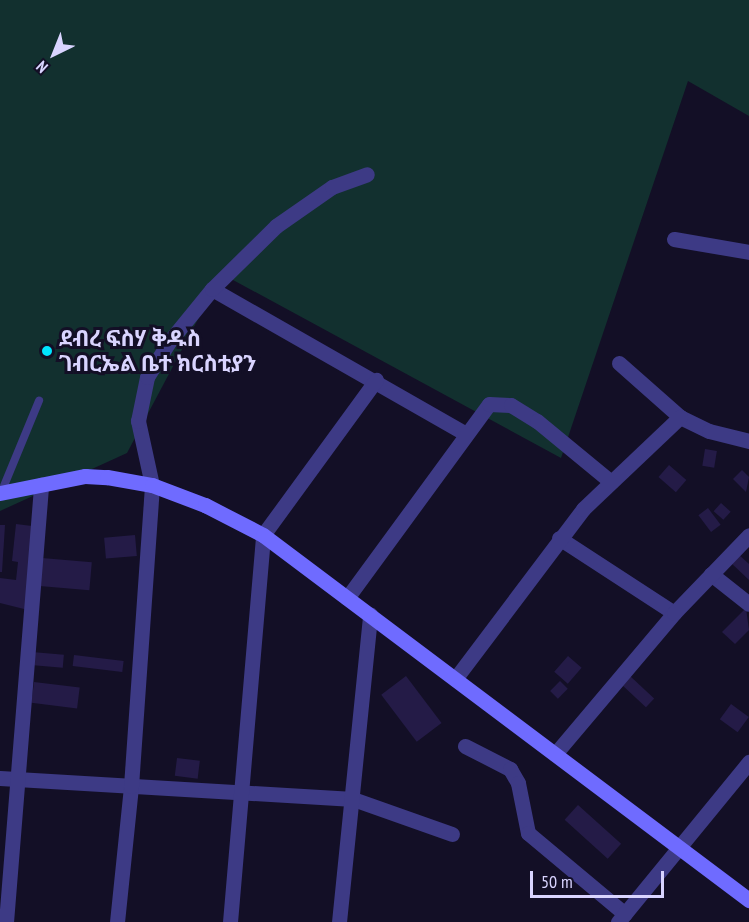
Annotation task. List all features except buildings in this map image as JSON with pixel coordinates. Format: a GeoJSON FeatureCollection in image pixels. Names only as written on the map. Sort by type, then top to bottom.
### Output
{"type":"FeatureCollection","features":[{"type":"Feature","properties":{"kind":"main road"},"geometry":{"type":"LineString","coordinates":[[0,493],[85,477],[152,485],[205,505],[263,535],[749,900]]}},
{"type":"Feature","properties":{"kind":"street"},"geometry":{"type":"LineString","coordinates":[[117,922],[131,786],[152,485],[140,429],[140,400],[147,377],[168,343],[212,289],[283,220],[332,187],[367,174]]}},
{"type":"Feature","properties":{"kind":"street"},"geometry":{"type":"LineString","coordinates":[[674,238],[749,252]]}},
{"type":"Feature","properties":{"kind":"street"},"geometry":{"type":"LineString","coordinates":[[212,289],[376,380],[466,434]]}},
{"type":"Feature","properties":{"kind":"street"},"geometry":{"type":"LineString","coordinates":[[619,363],[680,417],[709,431],[749,441]]}},
{"type":"Feature","properties":{"kind":"street"},"geometry":{"type":"LineString","coordinates":[[230,922],[244,790],[263,535],[376,380]]}},
{"type":"Feature","properties":{"kind":"street"},"geometry":{"type":"LineString","coordinates":[[347,598],[489,404],[511,405],[557,435],[612,482]]}},
{"type":"Feature","properties":{"kind":"street"},"geometry":{"type":"LineString","coordinates":[[454,679],[559,538],[612,482],[680,417]]}},
{"type":"Feature","properties":{"kind":"street"},"geometry":{"type":"LineString","coordinates":[[6,922],[20,779],[41,484]]}},
{"type":"Feature","properties":{"kind":"street"},"geometry":{"type":"LineString","coordinates":[[555,754],[674,613],[749,535]]}},
{"type":"Feature","properties":{"kind":"street"},"geometry":{"type":"LineString","coordinates":[[559,538],[674,613]]}},
{"type":"Feature","properties":{"kind":"street"},"geometry":{"type":"LineString","coordinates":[[711,574],[749,604]]}},
{"type":"Feature","properties":{"kind":"street"},"geometry":{"type":"LineString","coordinates":[[339,922],[370,615]]}},
{"type":"Feature","properties":{"kind":"street"},"geometry":{"type":"LineString","coordinates":[[465,746],[510,769],[518,783],[528,833],[622,918],[749,762]]}},
{"type":"Feature","properties":{"kind":"street"},"geometry":{"type":"LineString","coordinates":[[0,778],[244,790],[353,799],[452,834]]}},
{"type":"Feature","properties":{"kind":"lane"},"geometry":{"type":"LineString","coordinates":[[0,493],[39,401]]}},
{"type":"Feature","properties":{"kind":"green space"},"geometry":{"type":"Polygon","coordinates":[[[0,0],[749,0],[749,116],[688,81],[561,458],[222,274],[127,453],[0,511],[0,0]]]}},
{"type":"Feature","properties":{"kind":"place","name":"ደብረ ፍስሃ ቅዱስ ገብርኤል ቤተ ክርስቲያን"},"geometry":{"type":"Point","coordinates":[47,351]}}]}
